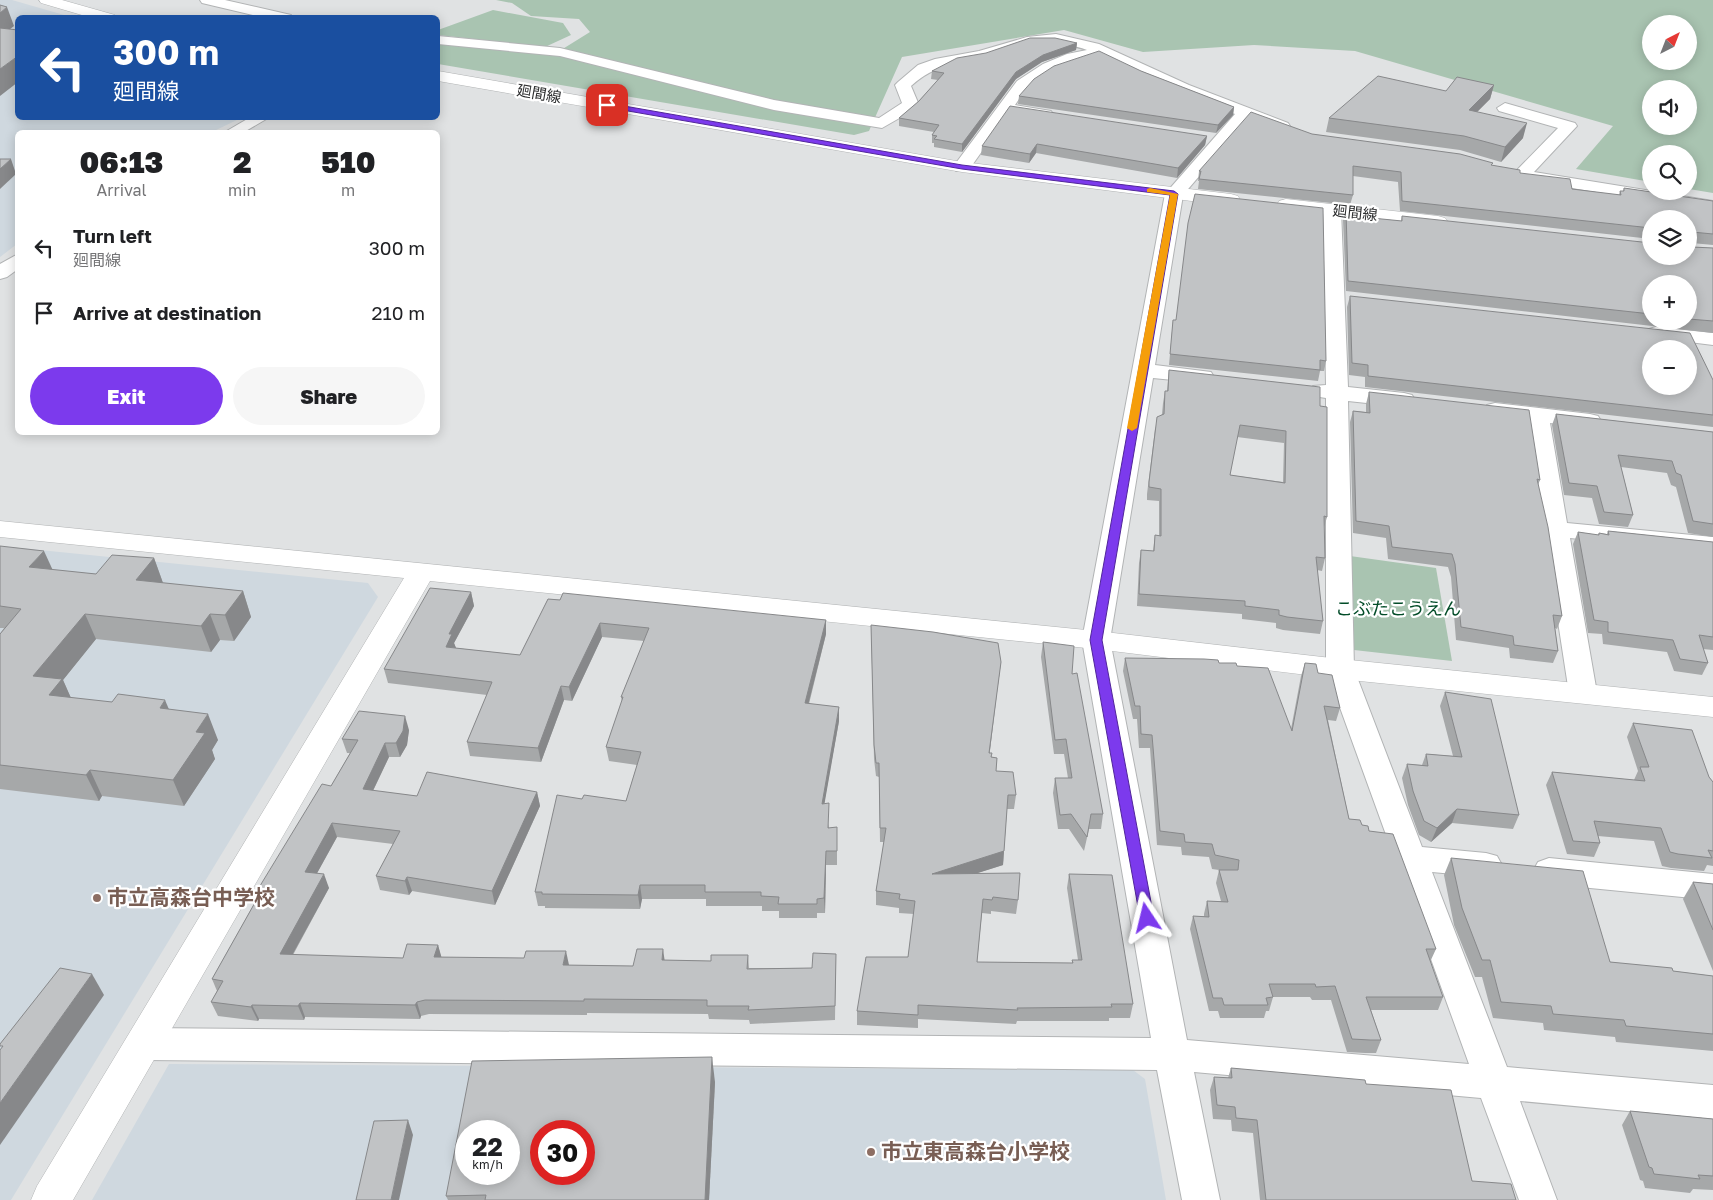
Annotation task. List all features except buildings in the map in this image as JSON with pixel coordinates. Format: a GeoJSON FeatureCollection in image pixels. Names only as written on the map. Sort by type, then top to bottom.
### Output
{"type":"FeatureCollection","features":[{"type":"Feature","properties":{"kind":"street"},"geometry":{"type":"LineString","coordinates":[[46,0],[99,15]]}},
{"type":"Feature","properties":{"kind":"street"},"geometry":{"type":"LineString","coordinates":[[207,0],[273,15]]}},
{"type":"Feature","properties":{"kind":"street"},"geometry":{"type":"LineString","coordinates":[[440,40],[560,52],[774,105],[882,123],[911,105],[903,85],[918,70],[937,61],[981,55],[1021,41],[1055,38],[1095,46],[1152,74],[1301,133]]}},
{"type":"Feature","properties":{"kind":"street"},"geometry":{"type":"LineString","coordinates":[[962,167],[1022,84],[1048,67],[1072,57],[1103,51]]}},
{"type":"Feature","properties":{"kind":"street","name":"廻間線"},"geometry":{"type":"LineString","coordinates":[[440,76],[962,167],[1244,201]]}},
{"type":"Feature","properties":{"kind":"street"},"geometry":{"type":"LineString","coordinates":[[1005,108],[1063,117]]}},
{"type":"Feature","properties":{"kind":"street"},"geometry":{"type":"LineString","coordinates":[[1505,108],[1569,126],[1522,175]]}},
{"type":"Feature","properties":{"kind":"street"},"geometry":{"type":"LineString","coordinates":[[1201,1200],[1172,1054],[1096,640],[1174,194],[1219,140],[1246,112]]}},
{"type":"Feature","properties":{"kind":"street"},"geometry":{"type":"LineString","coordinates":[[236,130],[256,120]]}},
{"type":"Feature","properties":{"kind":"street"},"geometry":{"type":"LineString","coordinates":[[1199,138],[1219,140]]}},
{"type":"Feature","properties":{"kind":"street"},"geometry":{"type":"LineString","coordinates":[[1504,170],[1522,175],[1713,206]]}},
{"type":"Feature","properties":{"kind":"street","name":"廻間線"},"geometry":{"type":"LineString","coordinates":[[1264,203],[1458,224]]}},
{"type":"Feature","properties":{"kind":"street"},"geometry":{"type":"LineString","coordinates":[[1332,210],[1344,299],[1337,392],[1340,669],[1538,1200]]}},
{"type":"Feature","properties":{"kind":"street"},"geometry":{"type":"LineString","coordinates":[[0,273],[15,262]]}},
{"type":"Feature","properties":{"kind":"street"},"geometry":{"type":"LineString","coordinates":[[1635,331],[1713,339]]}},
{"type":"Feature","properties":{"kind":"street"},"geometry":{"type":"LineString","coordinates":[[1142,370],[1220,379]]}},
{"type":"Feature","properties":{"kind":"street"},"geometry":{"type":"LineString","coordinates":[[1298,388],[1422,402]]}},
{"type":"Feature","properties":{"kind":"street"},"geometry":{"type":"LineString","coordinates":[[1470,408],[1615,424]]}},
{"type":"Feature","properties":{"kind":"street"},"geometry":{"type":"LineString","coordinates":[[1537,415],[1557,529],[1582,693]]}},
{"type":"Feature","properties":{"kind":"street"},"geometry":{"type":"LineString","coordinates":[[0,529],[1096,640],[1340,669],[1713,707]]}},
{"type":"Feature","properties":{"kind":"street"},"geometry":{"type":"LineString","coordinates":[[1557,529],[1713,545]]}},
{"type":"Feature","properties":{"kind":"street"},"geometry":{"type":"LineString","coordinates":[[51,1200],[422,571]]}},
{"type":"Feature","properties":{"kind":"street"},"geometry":{"type":"LineString","coordinates":[[1411,858],[1713,886]]}},
{"type":"Feature","properties":{"kind":"street"},"geometry":{"type":"LineString","coordinates":[[144,1044],[1172,1054],[1713,1102]]}},
{"type":"Feature","properties":{"kind":"shaded area"},"geometry":{"type":"Polygon","coordinates":[[[0,0],[12,0],[64,15],[15,15],[15,120],[237,120],[216,130],[15,130],[15,246],[0,257],[0,0]]]}},
{"type":"Feature","properties":{"kind":"shaded area","name":"市立高森台中学校"},"geometry":{"type":"Polygon","coordinates":[[[0,546],[368,583],[378,597],[11,1200],[0,1200],[0,546]]]}},
{"type":"Feature","properties":{"kind":"shaded area","name":"市立東高森台小学校"},"geometry":{"type":"Polygon","coordinates":[[[169,1064],[1133,1070],[1145,1079],[1166,1200],[92,1200],[169,1064]]]}},
{"type":"Feature","properties":{"kind":"green space"},"geometry":{"type":"Polygon","coordinates":[[[496,0],[1713,0],[1713,193],[1697,190],[1697,145],[1642,145],[1642,180],[1576,169],[1613,126],[1355,51],[1254,45],[1143,52],[1064,30],[902,57],[869,131],[854,135],[440,64],[440,44],[553,55],[590,32],[579,19],[531,16],[512,3],[496,0]]]}},
{"type":"Feature","properties":{"kind":"green space"},"geometry":{"type":"Polygon","coordinates":[[[493,10],[563,23],[571,35],[545,47],[440,35],[440,29],[493,10]]]}},
{"type":"Feature","properties":{"kind":"green space","name":"こぶたこうえん"},"geometry":{"type":"Polygon","coordinates":[[[1350,556],[1436,568],[1452,661],[1354,650],[1350,556]]]}},
{"type":"Feature","properties":{"kind":"slow traffic"},"geometry":{"type":"LineString","coordinates":[[1132,428],[1174,194],[1150,191]]}},
{"type":"Feature","properties":{"kind":"place","name":"市立高森台中学校"},"geometry":{"type":"Point","coordinates":[97,898]}},
{"type":"Feature","properties":{"kind":"place","name":"市立東高森台小学校"},"geometry":{"type":"Point","coordinates":[871,1152]}},
{"type":"Feature","properties":{"kind":"route"},"geometry":{"type":"LineString","coordinates":[[607,105],[962,167],[1174,194],[1096,640],[1147,918]]}}]}
